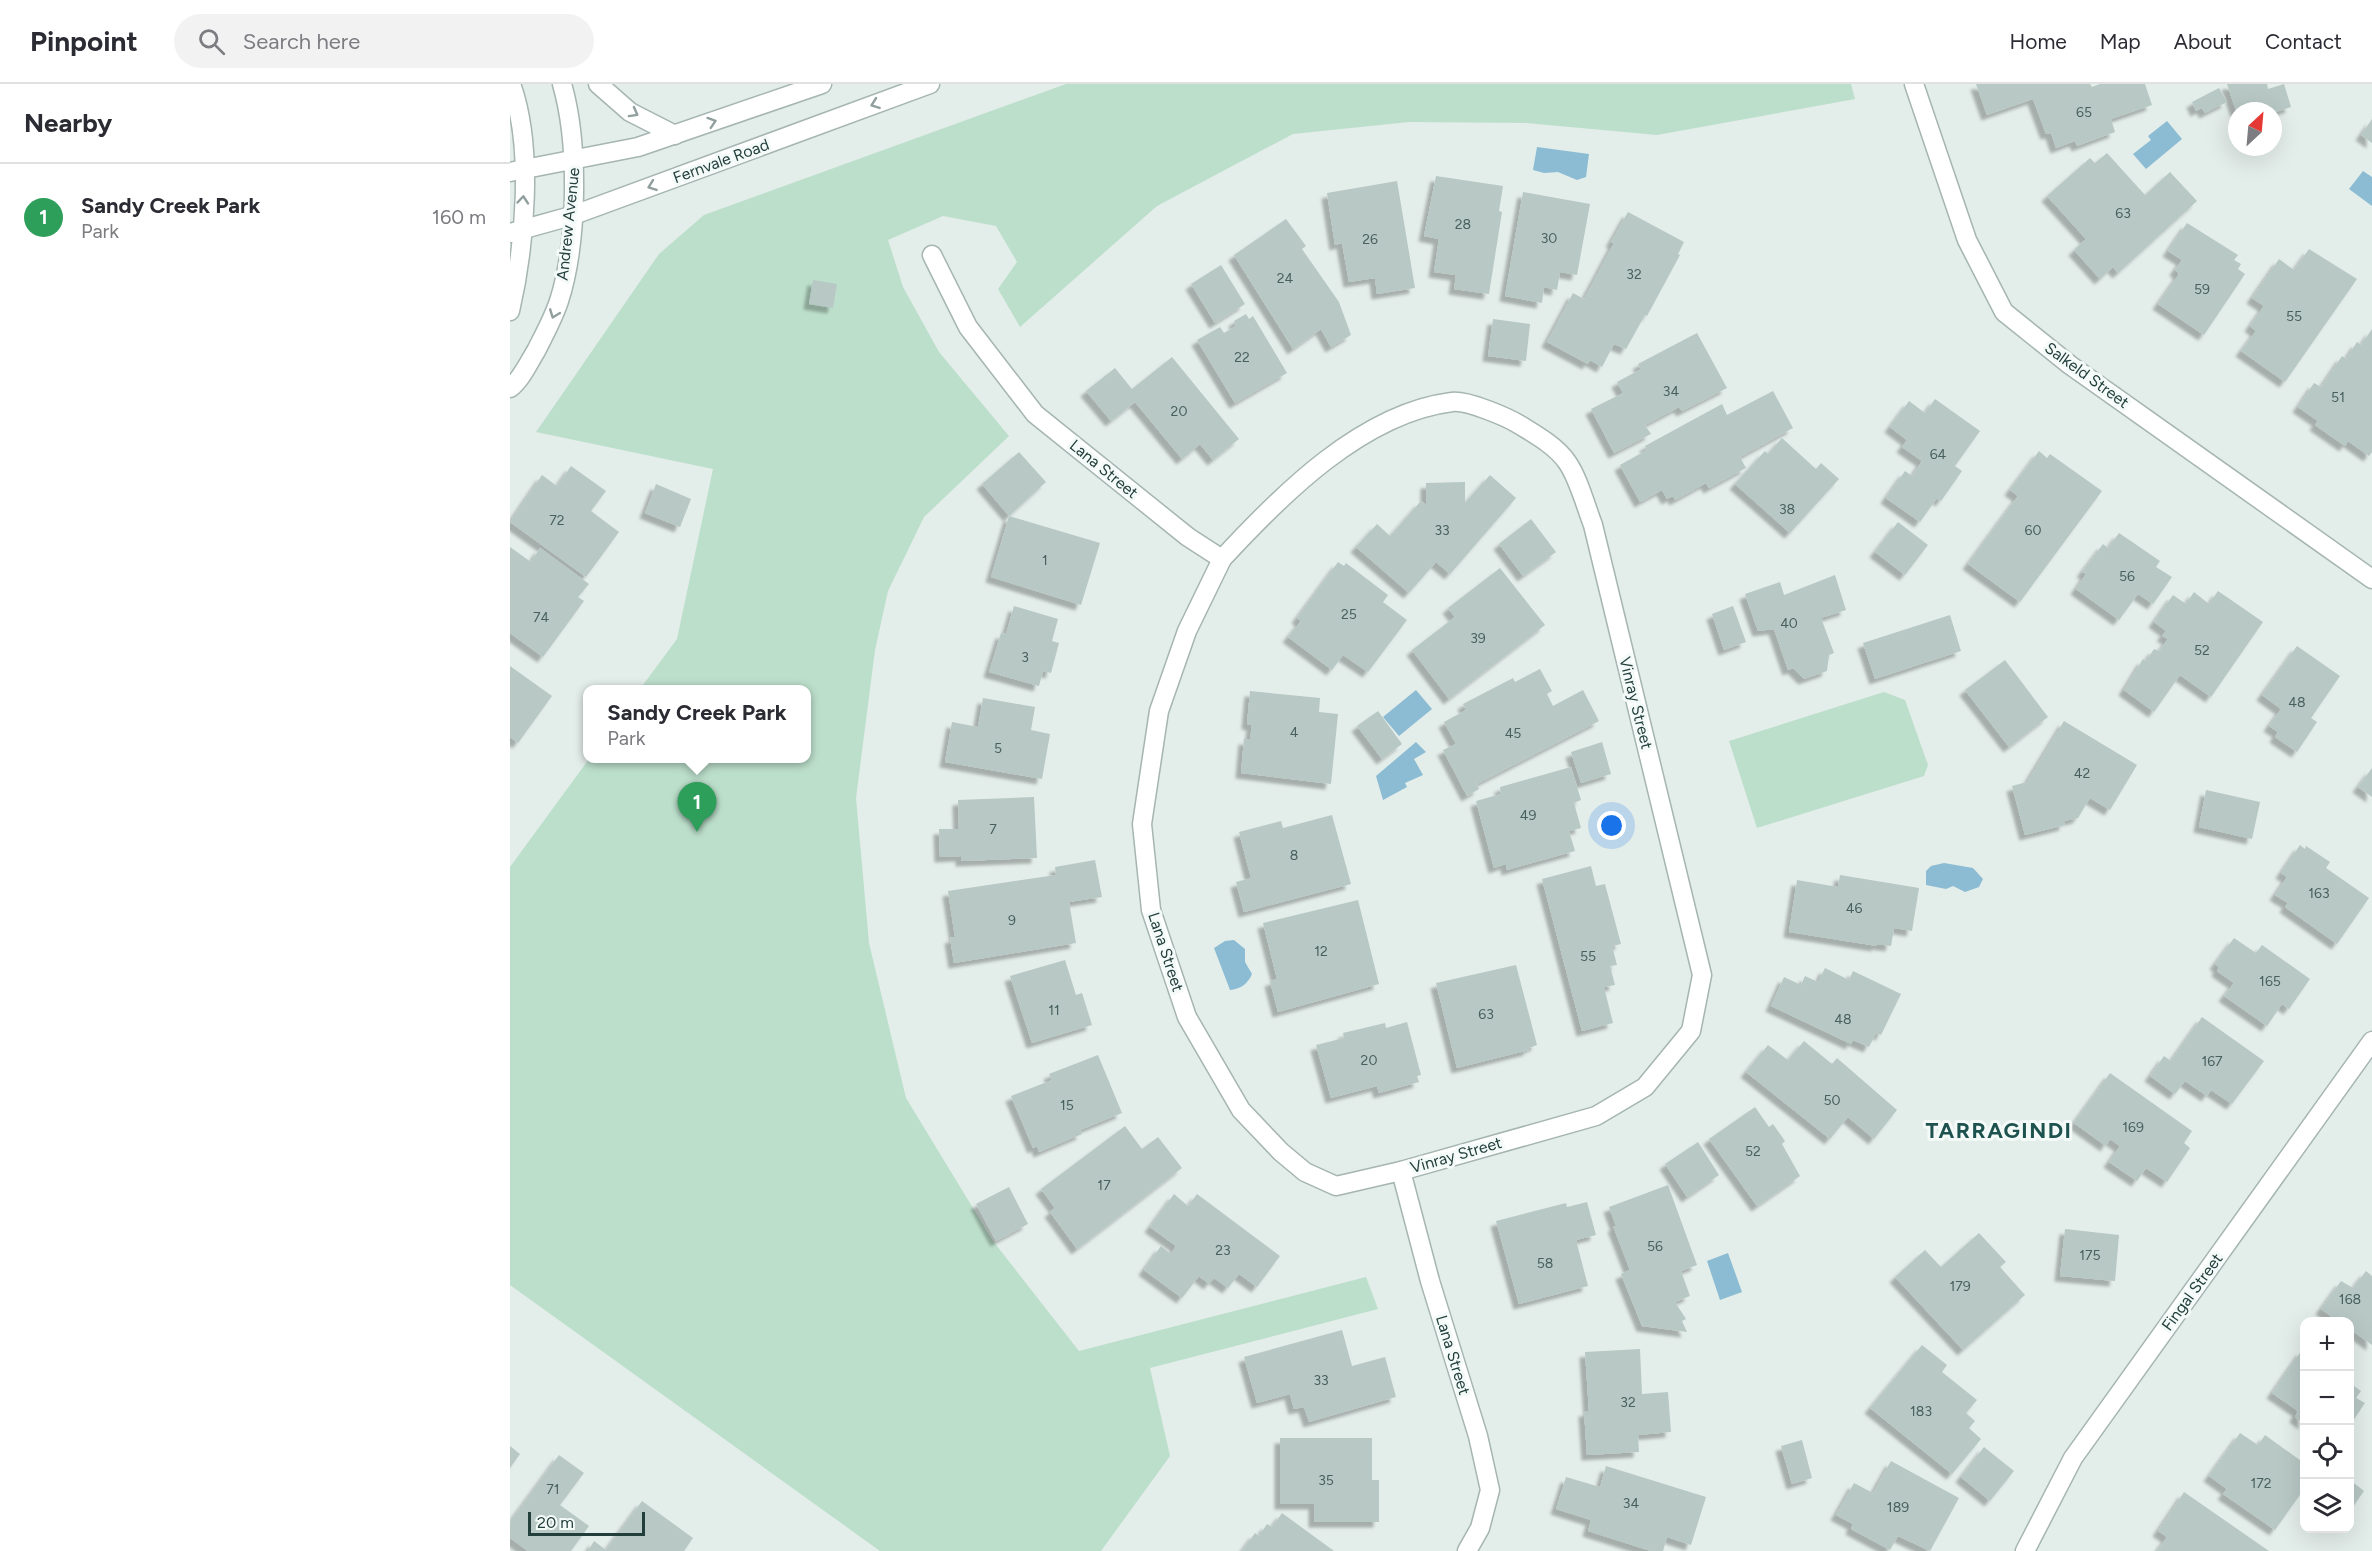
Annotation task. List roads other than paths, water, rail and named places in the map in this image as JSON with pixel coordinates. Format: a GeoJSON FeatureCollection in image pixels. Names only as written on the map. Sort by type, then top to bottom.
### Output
{"type":"FeatureCollection","features":[{"type":"Feature","properties":{"kind":"street"},"geometry":{"type":"LineString","coordinates":[[510,311],[516,287],[515,232],[520,109],[511,84]]}},
{"type":"Feature","properties":{"kind":"street","name":"Andrew Avenue"},"geometry":{"type":"LineString","coordinates":[[510,388],[532,358],[559,300],[567,266],[575,161],[569,110],[562,84]]}},
{"type":"Feature","properties":{"kind":"street"},"geometry":{"type":"LineString","coordinates":[[598,84],[630,112],[675,135]]}},
{"type":"Feature","properties":{"kind":"street"},"geometry":{"type":"LineString","coordinates":[[518,171],[638,147],[822,84]]}},
{"type":"Feature","properties":{"kind":"street","name":"Fernvale Road"},"geometry":{"type":"LineString","coordinates":[[515,232],[571,216],[930,84]]}},
{"type":"Feature","properties":{"kind":"street","name":"Salkeld Street"},"geometry":{"type":"LineString","coordinates":[[1914,84],[1967,240],[2004,312],[2070,365],[2372,579]]}},
{"type":"Feature","properties":{"kind":"street","name":"Lana Street"},"geometry":{"type":"LineString","coordinates":[[932,255],[968,327],[1035,414],[1188,537],[1222,559],[1187,631],[1159,711],[1142,824],[1151,910],[1187,1017],[1241,1110],[1281,1152],[1305,1172],[1336,1186],[1401,1170],[1430,1281],[1478,1436],[1490,1490],[1480,1528],[1467,1551]]}},
{"type":"Feature","properties":{"kind":"street","name":"Vinray Street"},"geometry":{"type":"LineString","coordinates":[[1222,559],[1268,510],[1343,447],[1396,418],[1454,402],[1508,417],[1540,437],[1567,462],[1593,525],[1702,975],[1691,1031],[1645,1087],[1596,1116],[1401,1170]]}},
{"type":"Feature","properties":{"kind":"street","name":"Fingal Street"},"geometry":{"type":"LineString","coordinates":[[2025,1551],[2073,1458],[2372,1041]]}},
{"type":"Feature","properties":{"kind":"water"},"geometry":{"type":"Polygon","coordinates":[[[2167,121],[2182,139],[2146,169],[2133,154],[2151,140],[2148,136],[2167,121]]]}},
{"type":"Feature","properties":{"kind":"water"},"geometry":{"type":"Polygon","coordinates":[[[1537,147],[1589,154],[1586,177],[1577,180],[1558,172],[1544,173],[1533,170],[1537,147]]]}},
{"type":"Feature","properties":{"kind":"water"},"geometry":{"type":"Polygon","coordinates":[[[2363,171],[2372,177],[2372,206],[2349,189],[2363,171]]]}},
{"type":"Feature","properties":{"kind":"water"},"geometry":{"type":"Polygon","coordinates":[[[1416,690],[1432,709],[1399,736],[1383,717],[1416,690]]]}},
{"type":"Feature","properties":{"kind":"water"},"geometry":{"type":"Polygon","coordinates":[[[1416,742],[1426,752],[1414,759],[1423,775],[1405,783],[1407,787],[1383,800],[1376,776],[1416,742]]]}},
{"type":"Feature","properties":{"kind":"water"},"geometry":{"type":"Polygon","coordinates":[[[1944,863],[1973,868],[1983,879],[1979,887],[1965,892],[1953,886],[1946,889],[1926,885],[1926,871],[1931,866],[1944,863]]]}},
{"type":"Feature","properties":{"kind":"water"},"geometry":{"type":"Polygon","coordinates":[[[1234,940],[1245,949],[1245,962],[1252,974],[1243,985],[1230,990],[1214,948],[1225,941],[1234,940]]]}},
{"type":"Feature","properties":{"kind":"water"},"geometry":{"type":"Polygon","coordinates":[[[1728,1253],[1742,1292],[1720,1300],[1707,1261],[1728,1253]]]}},
{"type":"Feature","properties":{"kind":"place","name":"Sandy Creek Park"},"geometry":{"type":"Point","coordinates":[697,832]}},
{"type":"Feature","properties":{"kind":"district","name":"TARRAGINDI"},"geometry":{"type":"Point","coordinates":[1999,1130]}}]}
